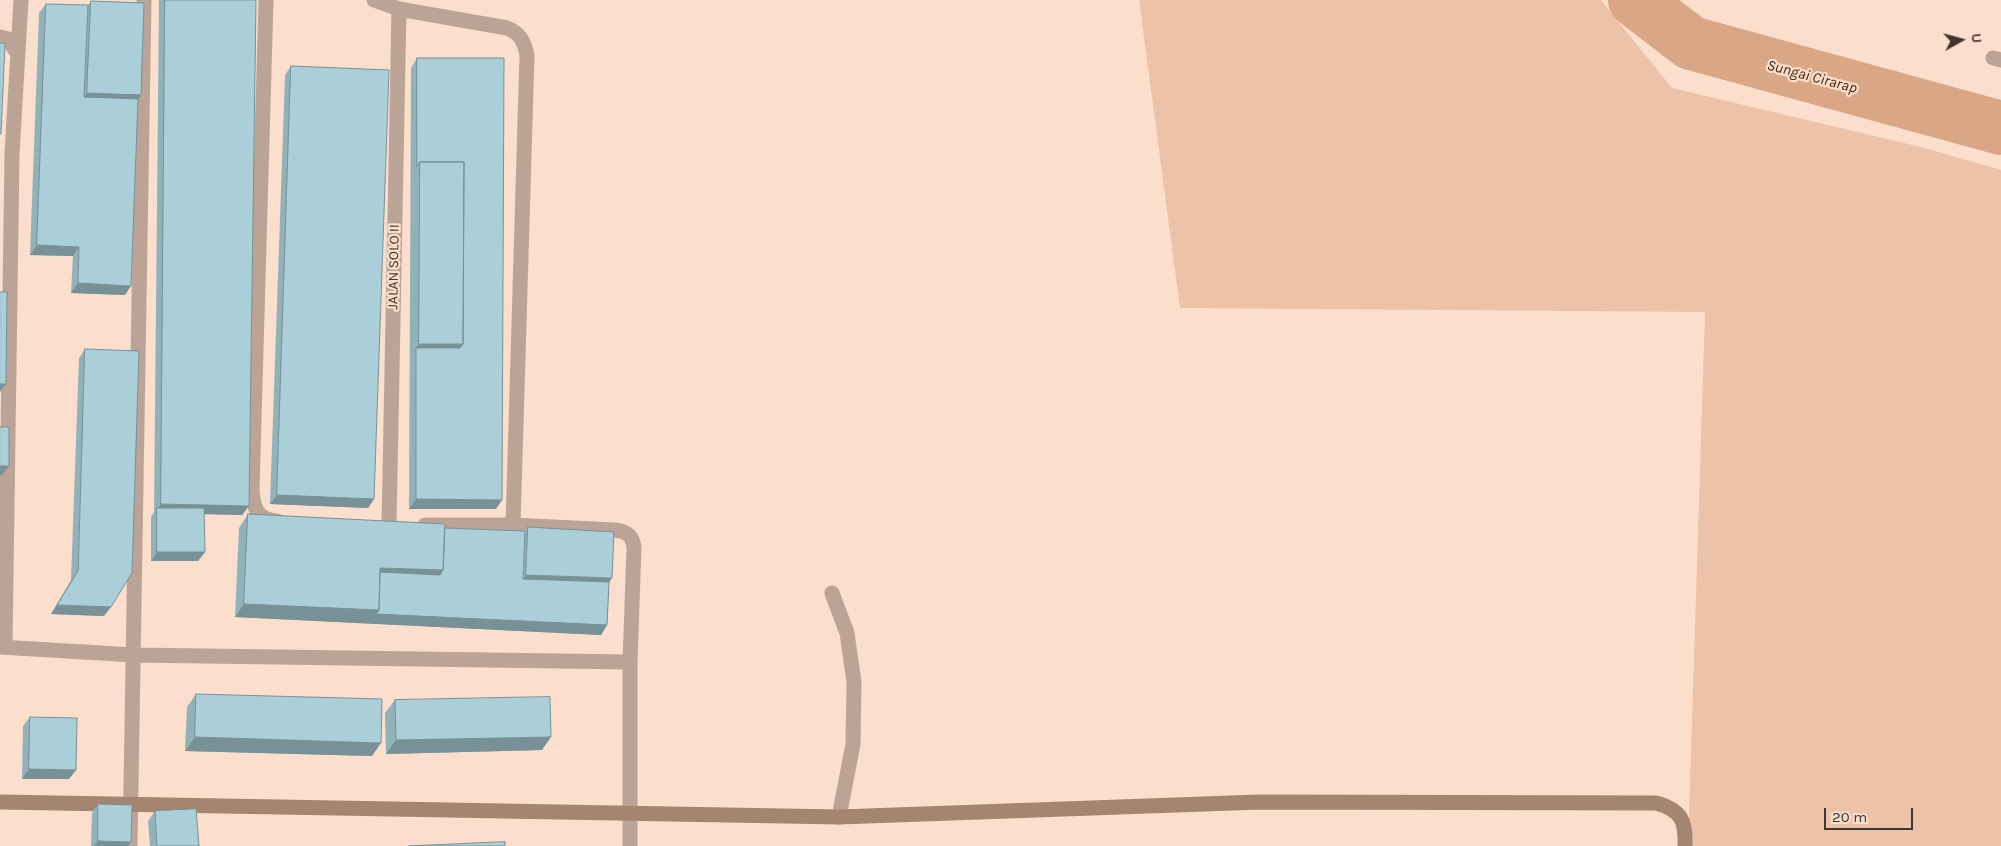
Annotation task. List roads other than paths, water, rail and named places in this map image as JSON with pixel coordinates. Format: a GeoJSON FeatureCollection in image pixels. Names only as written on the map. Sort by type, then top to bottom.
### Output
{"type":"FeatureCollection","features":[{"type":"Feature","properties":{"kind":"street"},"geometry":{"type":"LineString","coordinates":[[21,0],[6,154],[3,647],[134,655],[630,662]]}},
{"type":"Feature","properties":{"kind":"street"},"geometry":{"type":"LineString","coordinates":[[130,846],[144,0]]}},
{"type":"Feature","properties":{"kind":"street"},"geometry":{"type":"LineString","coordinates":[[266,0],[252,490],[255,509],[260,516],[272,521],[291,521]]}},
{"type":"Feature","properties":{"kind":"street"},"geometry":{"type":"LineString","coordinates":[[374,0],[399,9],[507,28],[515,31],[522,38],[525,46],[527,55],[513,525],[614,530],[627,533],[631,537],[634,548],[630,662],[630,846]]}},
{"type":"Feature","properties":{"kind":"street","name":"JALAN SOLO II"},"geometry":{"type":"LineString","coordinates":[[399,9],[384,525],[513,525]]}},
{"type":"Feature","properties":{"kind":"street"},"geometry":{"type":"LineString","coordinates":[[0,37],[8,39],[17,53]]}},
{"type":"Feature","properties":{"kind":"street"},"geometry":{"type":"LineString","coordinates":[[832,593],[847,633],[854,682],[854,744],[839,817]]}},
{"type":"Feature","properties":{"kind":"street"},"geometry":{"type":"LineString","coordinates":[[0,802],[839,817],[1260,802],[1656,803],[1677,812],[1683,822],[1685,846]]}},
{"type":"Feature","properties":{"kind":"waterway","name":"Sungai Cirarap"},"geometry":{"type":"LineString","coordinates":[[1635,0],[1691,43],[2001,128]]}}]}
